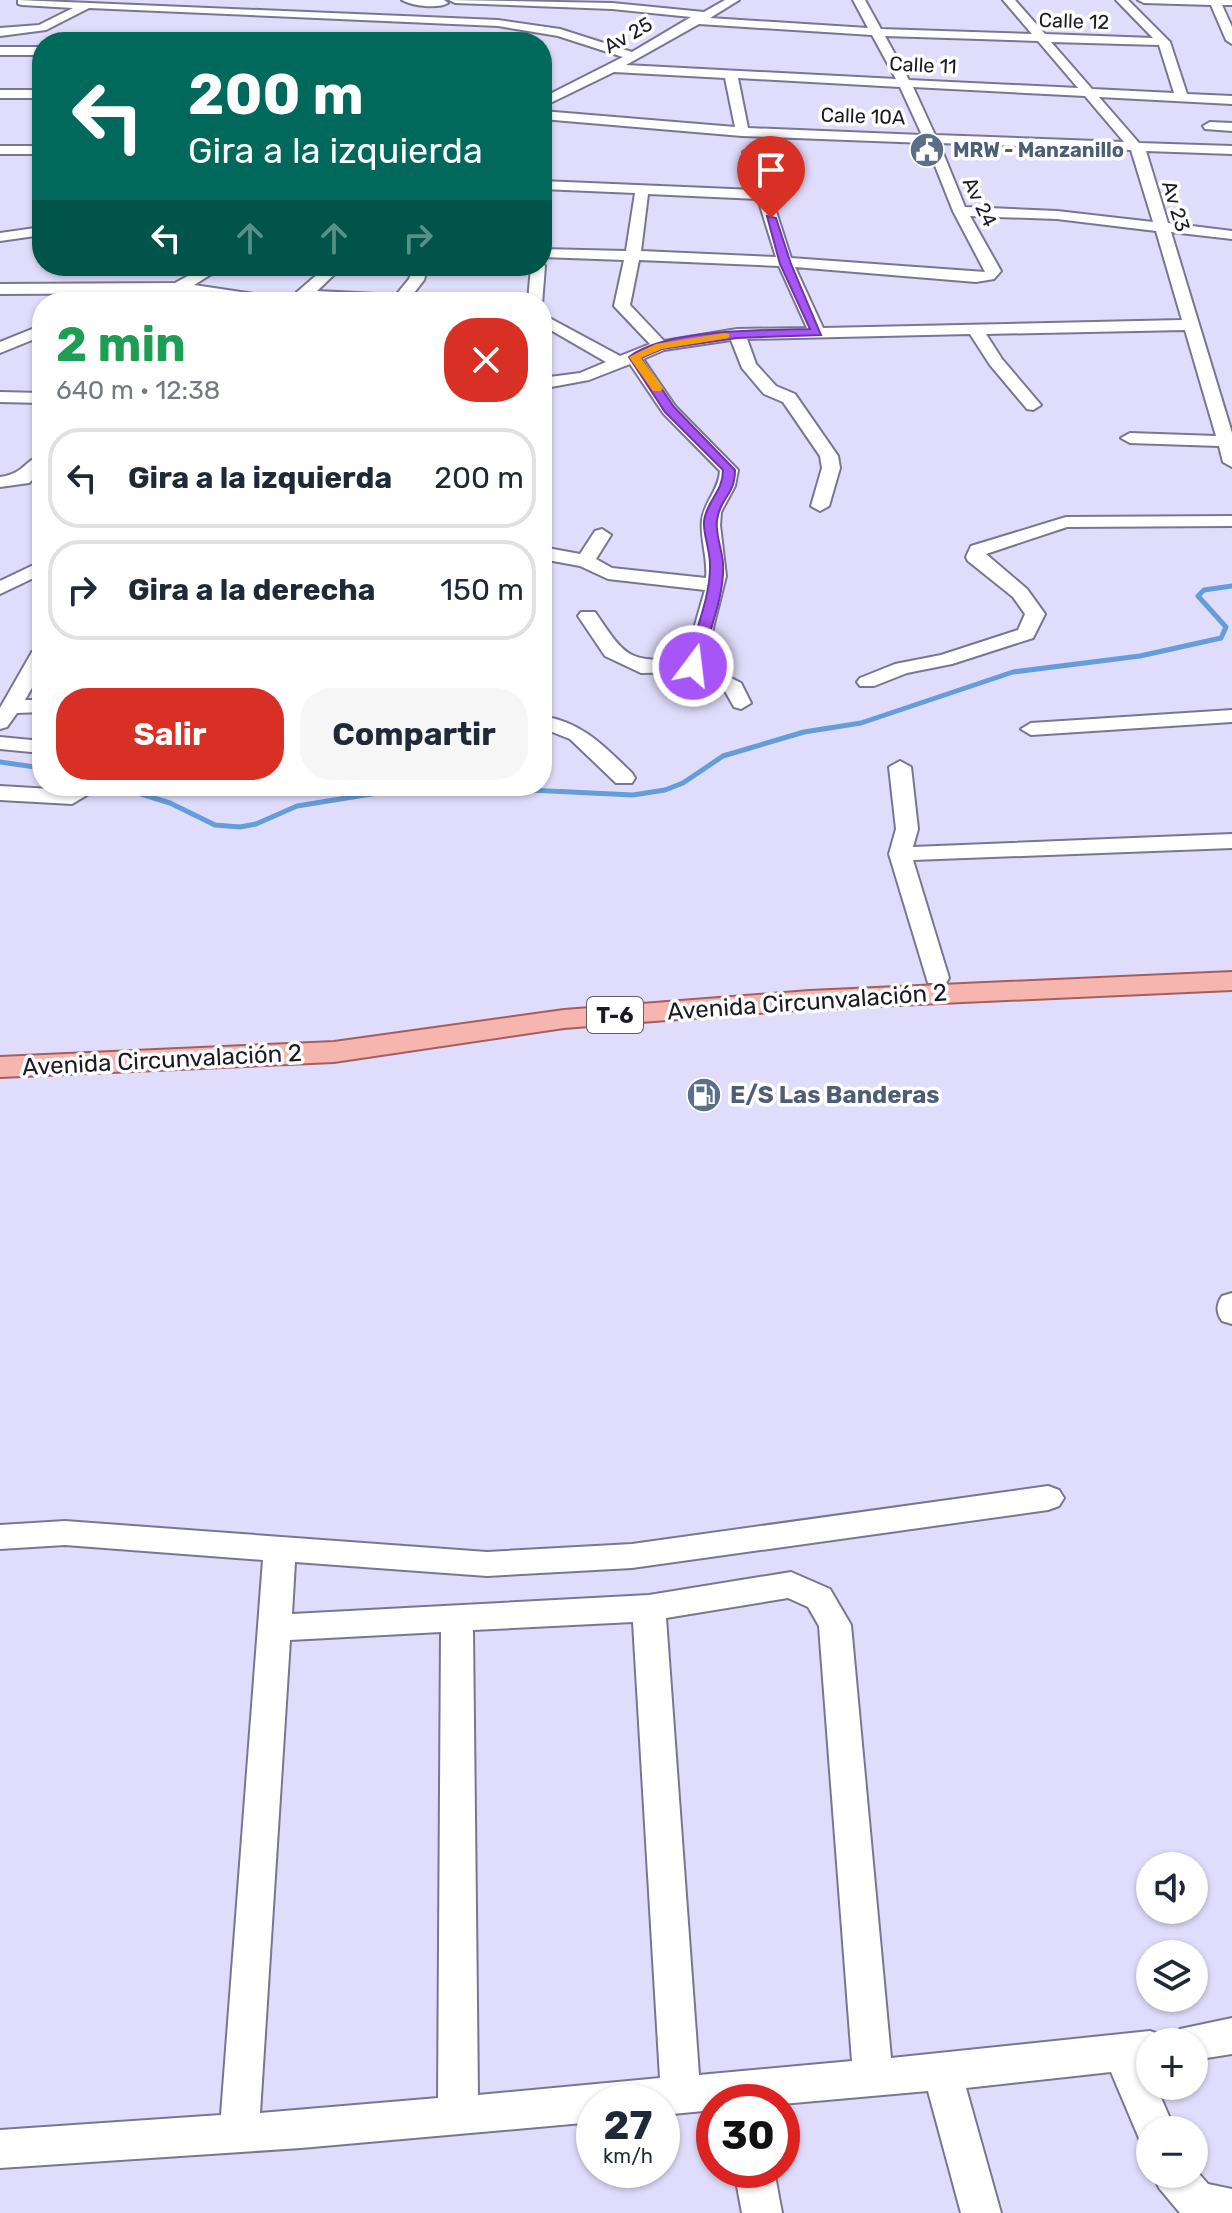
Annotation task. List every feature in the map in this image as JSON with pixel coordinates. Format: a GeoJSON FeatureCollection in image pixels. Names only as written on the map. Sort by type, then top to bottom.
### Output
{"type":"FeatureCollection","features":[{"type":"Feature","properties":{"kind":"main road","name":"Avenida Circunvalación 2"},"geometry":{"type":"LineString","coordinates":[[0,1051],[329,1034],[655,993],[1232,965]]}},
{"type":"Feature","properties":{"kind":"main road","name":"Avenida Circunvalación 2"},"geometry":{"type":"LineString","coordinates":[[0,1067],[334,1052],[564,1019],[809,1000],[1232,981]]}},
{"type":"Feature","properties":{"kind":"street"},"geometry":{"type":"LineString","coordinates":[[408,0],[443,2]]}},
{"type":"Feature","properties":{"kind":"street","name":"Calle 12"},"geometry":{"type":"LineString","coordinates":[[455,0],[612,6],[699,17],[876,32],[1164,42]]}},
{"type":"Feature","properties":{"kind":"street","name":"Av 25"},"geometry":{"type":"LineString","coordinates":[[552,98],[733,0]]}},
{"type":"Feature","properties":{"kind":"street","name":"Av 24"},"geometry":{"type":"LineString","coordinates":[[786,264],[976,277],[989,276],[994,271],[960,211],[905,84],[859,0]]}},
{"type":"Feature","properties":{"kind":"street","name":"Av 23"},"geometry":{"type":"LineString","coordinates":[[1009,0],[1038,38],[1137,149],[1229,449]]}},
{"type":"Feature","properties":{"kind":"street"},"geometry":{"type":"LineString","coordinates":[[1122,0],[1164,42],[1182,98]]}},
{"type":"Feature","properties":{"kind":"street"},"geometry":{"type":"LineString","coordinates":[[1144,0],[1232,2]]}},
{"type":"Feature","properties":{"kind":"street"},"geometry":{"type":"LineString","coordinates":[[1214,1],[1231,38]]}},
{"type":"Feature","properties":{"kind":"street"},"geometry":{"type":"LineString","coordinates":[[426,26],[443,2]]}},
{"type":"Feature","properties":{"kind":"street"},"geometry":{"type":"LineString","coordinates":[[17,4],[89,5],[426,26],[498,23],[560,33],[633,56]]}},
{"type":"Feature","properties":{"kind":"street"},"geometry":{"type":"LineString","coordinates":[[0,32],[42,28],[89,5]]}},
{"type":"Feature","properties":{"kind":"street"},"geometry":{"type":"LineString","coordinates":[[0,51],[32,51]]}},
{"type":"Feature","properties":{"kind":"street","name":"Calle 11"},"geometry":{"type":"LineString","coordinates":[[612,68],[1232,100]]}},
{"type":"Feature","properties":{"kind":"street"},"geometry":{"type":"LineString","coordinates":[[731,75],[742,132]]}},
{"type":"Feature","properties":{"kind":"street"},"geometry":{"type":"LineString","coordinates":[[0,91],[32,92]]}},
{"type":"Feature","properties":{"kind":"street","name":"Calle 10A"},"geometry":{"type":"LineString","coordinates":[[552,119],[742,132],[1232,152]]}},
{"type":"Feature","properties":{"kind":"street","name":"Calle 10A"},"geometry":{"type":"LineString","coordinates":[[552,119],[740,137],[931,140]]}},
{"type":"Feature","properties":{"kind":"street"},"geometry":{"type":"LineString","coordinates":[[1210,126],[1232,127]]}},
{"type":"Feature","properties":{"kind":"street"},"geometry":{"type":"LineString","coordinates":[[0,150],[32,150]]}},
{"type":"Feature","properties":{"kind":"street"},"geometry":{"type":"LineString","coordinates":[[750,152],[786,264],[817,332]]}},
{"type":"Feature","properties":{"kind":"street"},"geometry":{"type":"LineString","coordinates":[[552,186],[764,195]]}},
{"type":"Feature","properties":{"kind":"street"},"geometry":{"type":"LineString","coordinates":[[642,190],[622,306],[660,346]]}},
{"type":"Feature","properties":{"kind":"street"},"geometry":{"type":"LineString","coordinates":[[960,211],[1057,215],[1232,235]]}},
{"type":"Feature","properties":{"kind":"street"},"geometry":{"type":"LineString","coordinates":[[0,237],[32,232]]}},
{"type":"Feature","properties":{"kind":"street"},"geometry":{"type":"LineString","coordinates":[[552,253],[750,259],[786,264]]}},
{"type":"Feature","properties":{"kind":"street"},"geometry":{"type":"LineString","coordinates":[[172,292],[202,276]]}},
{"type":"Feature","properties":{"kind":"street"},"geometry":{"type":"LineString","coordinates":[[307,292],[325,276]]}},
{"type":"Feature","properties":{"kind":"street"},"geometry":{"type":"LineString","coordinates":[[0,289],[183,288],[209,292]]}},
{"type":"Feature","properties":{"kind":"street"},"geometry":{"type":"LineString","coordinates":[[552,324],[626,359],[669,409],[729,470],[729,486],[714,506],[710,523],[716,553],[715,585],[693,666]]}},
{"type":"Feature","properties":{"kind":"street"},"geometry":{"type":"LineString","coordinates":[[552,382],[583,377],[660,346],[737,334],[1191,325]]}},
{"type":"Feature","properties":{"kind":"street"},"geometry":{"type":"LineString","coordinates":[[975,329],[996,362],[1033,405]]}},
{"type":"Feature","properties":{"kind":"street"},"geometry":{"type":"LineString","coordinates":[[0,333],[32,332]]}},
{"type":"Feature","properties":{"kind":"street"},"geometry":{"type":"LineString","coordinates":[[0,348],[32,334]]}},
{"type":"Feature","properties":{"kind":"street"},"geometry":{"type":"LineString","coordinates":[[737,334],[748,365],[770,390],[789,398],[829,456],[831,468],[820,506]]}},
{"type":"Feature","properties":{"kind":"street"},"geometry":{"type":"LineString","coordinates":[[0,397],[32,398]]}},
{"type":"Feature","properties":{"kind":"street"},"geometry":{"type":"LineString","coordinates":[[1130,438],[1229,449]]}},
{"type":"Feature","properties":{"kind":"street"},"geometry":{"type":"LineString","coordinates":[[0,482],[23,479],[32,470]]}},
{"type":"Feature","properties":{"kind":"street"},"geometry":{"type":"LineString","coordinates":[[867,682],[902,668],[945,660],[1026,634],[1035,614],[1020,593],[980,563],[975,557],[978,550],[1066,522],[1232,521]]}},
{"type":"Feature","properties":{"kind":"street"},"geometry":{"type":"LineString","coordinates":[[585,561],[602,535]]}},
{"type":"Feature","properties":{"kind":"street"},"geometry":{"type":"LineString","coordinates":[[552,555],[585,561],[608,573],[715,585]]}},
{"type":"Feature","properties":{"kind":"street"},"geometry":{"type":"LineString","coordinates":[[0,588],[32,572]]}},
{"type":"Feature","properties":{"kind":"street"},"geometry":{"type":"LineString","coordinates":[[588,616],[612,652],[641,667],[693,666],[734,687],[741,703]]}},
{"type":"Feature","properties":{"kind":"street"},"geometry":{"type":"LineString","coordinates":[[6,715],[32,670]]}},
{"type":"Feature","properties":{"kind":"street"},"geometry":{"type":"LineString","coordinates":[[6,715],[32,708]]}},
{"type":"Feature","properties":{"kind":"street"},"geometry":{"type":"LineString","coordinates":[[1031,729],[1232,716]]}},
{"type":"Feature","properties":{"kind":"street"},"geometry":{"type":"LineString","coordinates":[[552,723],[573,730],[624,778]]}},
{"type":"Feature","properties":{"kind":"street"},"geometry":{"type":"LineString","coordinates":[[0,743],[32,746]]}},
{"type":"Feature","properties":{"kind":"street"},"geometry":{"type":"LineString","coordinates":[[900,767],[907,829],[900,854],[937,978]]}},
{"type":"Feature","properties":{"kind":"street"},"geometry":{"type":"LineString","coordinates":[[0,793],[32,795]]}},
{"type":"Feature","properties":{"kind":"street"},"geometry":{"type":"LineString","coordinates":[[54,796],[74,796]]}},
{"type":"Feature","properties":{"kind":"street"},"geometry":{"type":"LineString","coordinates":[[900,854],[1232,841]]}},
{"type":"Feature","properties":{"kind":"street"},"geometry":{"type":"LineString","coordinates":[[1232,1303],[1232,1314]]}},
{"type":"Feature","properties":{"kind":"street"},"geometry":{"type":"LineString","coordinates":[[0,1537],[65,1533],[487,1564],[632,1556],[1048,1498]]}},
{"type":"Feature","properties":{"kind":"street"},"geometry":{"type":"LineString","coordinates":[[239,2133],[280,1551]]}},
{"type":"Feature","properties":{"kind":"street"},"geometry":{"type":"LineString","coordinates":[[274,1628],[649,1608],[791,1585],[819,1598],[835,1625],[873,2077]]}},
{"type":"Feature","properties":{"kind":"street"},"geometry":{"type":"LineString","coordinates":[[649,1608],[681,2095],[696,2095]]}},
{"type":"Feature","properties":{"kind":"street"},"geometry":{"type":"LineString","coordinates":[[457,1619],[458,2115]]}},
{"type":"Feature","properties":{"kind":"street"},"geometry":{"type":"LineString","coordinates":[[1208,2040],[1232,2036]]}},
{"type":"Feature","properties":{"kind":"street"},"geometry":{"type":"LineString","coordinates":[[800,2087],[873,2077],[1136,2051]]}},
{"type":"Feature","properties":{"kind":"street"},"geometry":{"type":"LineString","coordinates":[[942,2071],[981,2213]]}},
{"type":"Feature","properties":{"kind":"street"},"geometry":{"type":"LineString","coordinates":[[0,2149],[239,2133],[576,2104]]}},
{"type":"Feature","properties":{"kind":"street"},"geometry":{"type":"LineString","coordinates":[[757,2188],[762,2213]]}},
{"type":"Feature","properties":{"kind":"street"},"geometry":{"type":"LineString","coordinates":[[1185,2188],[1197,2202],[1232,2209]]}},
{"type":"Feature","properties":{"kind":"waterway"},"geometry":{"type":"LineString","coordinates":[[552,791],[633,795],[665,790],[683,783],[723,756],[804,732],[861,723],[1013,672],[1140,656],[1221,638],[1226,627],[1198,596],[1204,590],[1232,586]]}},
{"type":"Feature","properties":{"kind":"waterway"},"geometry":{"type":"LineString","coordinates":[[0,762],[32,767]]}},
{"type":"Feature","properties":{"kind":"waterway"},"geometry":{"type":"LineString","coordinates":[[147,796],[170,803],[215,825],[240,827],[256,824],[297,806],[359,796]]}},
{"type":"Feature","properties":{"kind":"slow traffic"},"geometry":{"type":"LineString","coordinates":[[657,388],[634,357],[660,346],[725,336]]}},
{"type":"Feature","properties":{"kind":"place","name":"MRW - Manzanillo"},"geometry":{"type":"Point","coordinates":[927,150]}},
{"type":"Feature","properties":{"kind":"place","name":"E/S Las Banderas"},"geometry":{"type":"Point","coordinates":[704,1095]}},
{"type":"Feature","properties":{"kind":"route"},"geometry":{"type":"LineString","coordinates":[[693,666],[715,585],[717,564],[710,523],[714,506],[729,486],[729,470],[679,421],[634,357],[660,346],[737,334],[817,332],[786,264],[771,218]]}}]}
